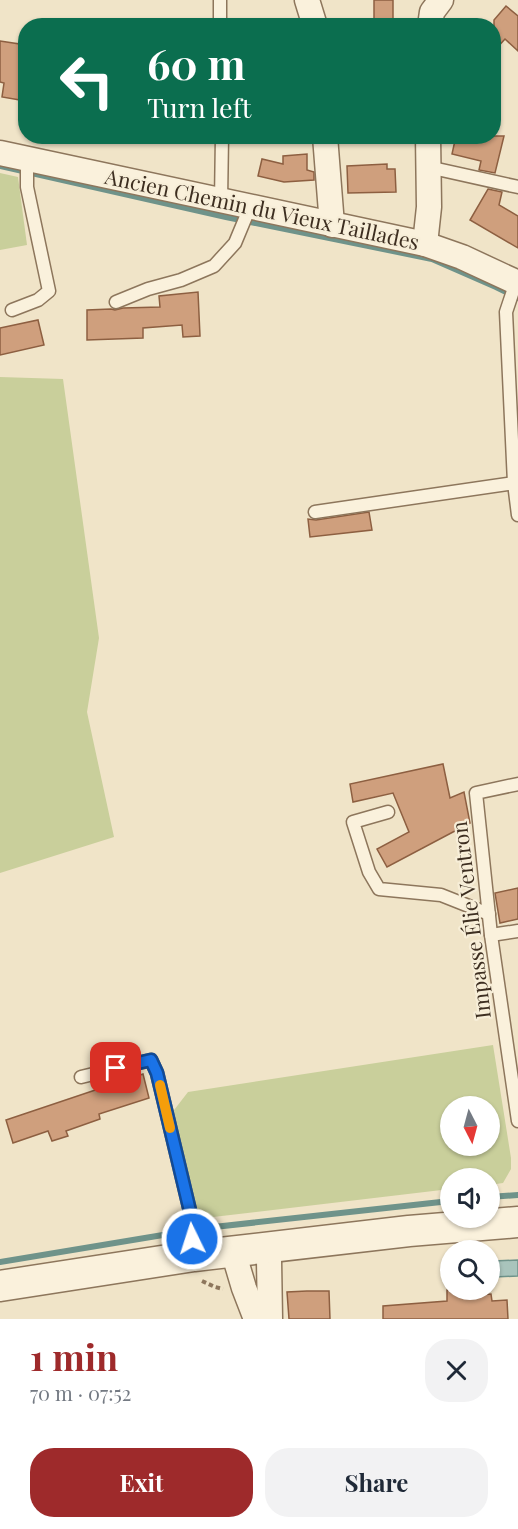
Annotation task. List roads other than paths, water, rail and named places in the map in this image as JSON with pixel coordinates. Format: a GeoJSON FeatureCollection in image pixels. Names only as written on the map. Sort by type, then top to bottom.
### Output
{"type":"FeatureCollection","features":[{"type":"Feature","properties":{"kind":"street"},"geometry":{"type":"LineString","coordinates":[[307,0],[313,18]]}},
{"type":"Feature","properties":{"kind":"street"},"geometry":{"type":"LineString","coordinates":[[431,18],[432,12],[441,0]]}},
{"type":"Feature","properties":{"kind":"street"},"geometry":{"type":"LineString","coordinates":[[327,144],[332,225]]}},
{"type":"Feature","properties":{"kind":"street"},"geometry":{"type":"LineString","coordinates":[[425,244],[429,207],[428,144]]}},
{"type":"Feature","properties":{"kind":"street","name":"Ancien Chemin du Vieux Taillades"},"geometry":{"type":"LineString","coordinates":[[0,153],[425,244],[462,257],[517,283]]}},
{"type":"Feature","properties":{"kind":"street"},"geometry":{"type":"LineString","coordinates":[[0,1286],[233,1251],[518,1221]]}},
{"type":"Feature","properties":{"kind":"street"},"geometry":{"type":"LineString","coordinates":[[270,1247],[268,1260],[270,1319]]}},
{"type":"Feature","properties":{"kind":"street"},"geometry":{"type":"LineString","coordinates":[[233,1251],[256,1319]]}},
{"type":"Feature","properties":{"kind":"lane"},"geometry":{"type":"LineString","coordinates":[[220,0],[220,18]]}},
{"type":"Feature","properties":{"kind":"lane"},"geometry":{"type":"LineString","coordinates":[[221,201],[222,144]]}},
{"type":"Feature","properties":{"kind":"lane"},"geometry":{"type":"LineString","coordinates":[[12,310],[38,300],[49,291],[27,187],[27,159]]}},
{"type":"Feature","properties":{"kind":"lane"},"geometry":{"type":"LineString","coordinates":[[428,167],[518,187]]}},
{"type":"Feature","properties":{"kind":"lane"},"geometry":{"type":"LineString","coordinates":[[116,302],[214,266],[235,243],[250,207]]}},
{"type":"Feature","properties":{"kind":"lane"},"geometry":{"type":"LineString","coordinates":[[517,283],[506,312],[514,483],[518,515]]}},
{"type":"Feature","properties":{"kind":"lane"},"geometry":{"type":"LineString","coordinates":[[315,512],[514,483]]}},
{"type":"Feature","properties":{"kind":"lane","name":"Impasse Élie Ventron"},"geometry":{"type":"LineString","coordinates":[[518,784],[476,793],[491,935],[518,1120]]}},
{"type":"Feature","properties":{"kind":"lane"},"geometry":{"type":"LineString","coordinates":[[388,812],[353,822],[369,872],[379,889],[441,894],[489,914]]}},
{"type":"Feature","properties":{"kind":"lane"},"geometry":{"type":"LineString","coordinates":[[491,935],[518,930]]}},
{"type":"Feature","properties":{"kind":"lane"},"geometry":{"type":"LineString","coordinates":[[81,1077],[151,1060],[157,1073],[190,1211],[194,1256]]}},
{"type":"Feature","properties":{"kind":"water"},"geometry":{"type":"Polygon","coordinates":[[[518,1260],[518,1276],[500,1277],[500,1261],[518,1260]]]}},
{"type":"Feature","properties":{"kind":"waterway"},"geometry":{"type":"LineString","coordinates":[[0,166],[226,217],[432,259],[518,298]]}},
{"type":"Feature","properties":{"kind":"waterway"},"geometry":{"type":"LineString","coordinates":[[500,1196],[518,1195]]}},
{"type":"Feature","properties":{"kind":"waterway"},"geometry":{"type":"LineString","coordinates":[[0,1262],[205,1228],[440,1202]]}}]}
